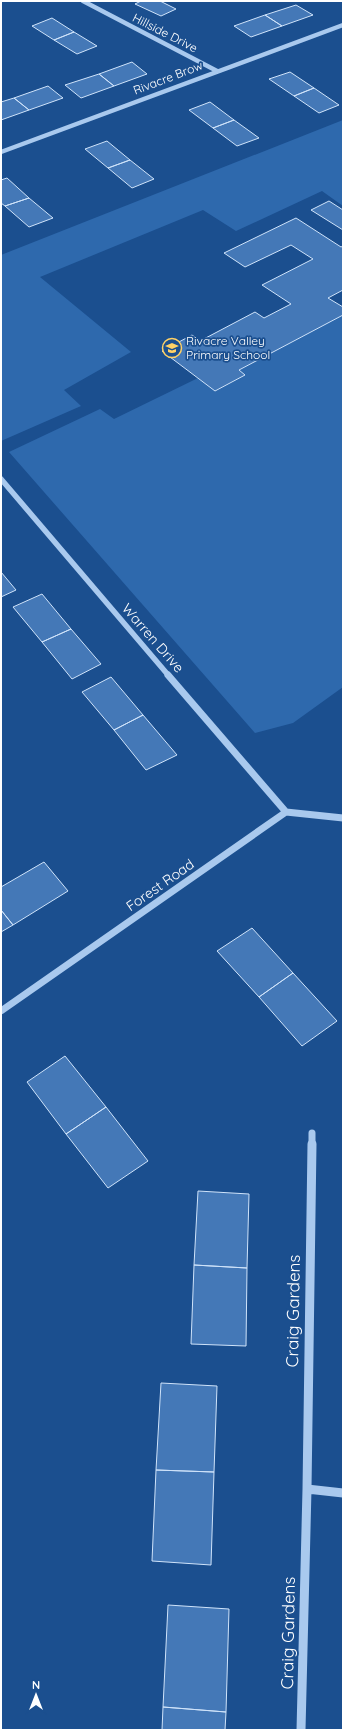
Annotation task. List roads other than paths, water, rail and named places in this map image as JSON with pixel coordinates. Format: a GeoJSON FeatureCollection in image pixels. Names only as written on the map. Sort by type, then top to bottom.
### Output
{"type":"FeatureCollection","features":[{"type":"Feature","properties":{"kind":"street","name":"Hillside Drive"},"geometry":{"type":"LineString","coordinates":[[83,1],[217,71]]}},
{"type":"Feature","properties":{"kind":"street","name":"Rivacre Brow"},"geometry":{"type":"LineString","coordinates":[[1,152],[343,25]]}},
{"type":"Feature","properties":{"kind":"street","name":"Warren Drive"},"geometry":{"type":"LineString","coordinates":[[1,479],[286,812]]}},
{"type":"Feature","properties":{"kind":"street"},"geometry":{"type":"LineString","coordinates":[[286,812],[343,818]]}},
{"type":"Feature","properties":{"kind":"street","name":"Forest Road"},"geometry":{"type":"LineString","coordinates":[[1,1011],[286,812]]}},
{"type":"Feature","properties":{"kind":"street","name":"Craig Gardens"},"geometry":{"type":"LineString","coordinates":[[301,1730],[307,1489],[312,1133]]}},
{"type":"Feature","properties":{"kind":"street"},"geometry":{"type":"LineString","coordinates":[[307,1489],[343,1493]]}},
{"type":"Feature","properties":{"kind":"place","name":"Rivacre Valley Primary School"},"geometry":{"type":"Point","coordinates":[172,348]}}]}
